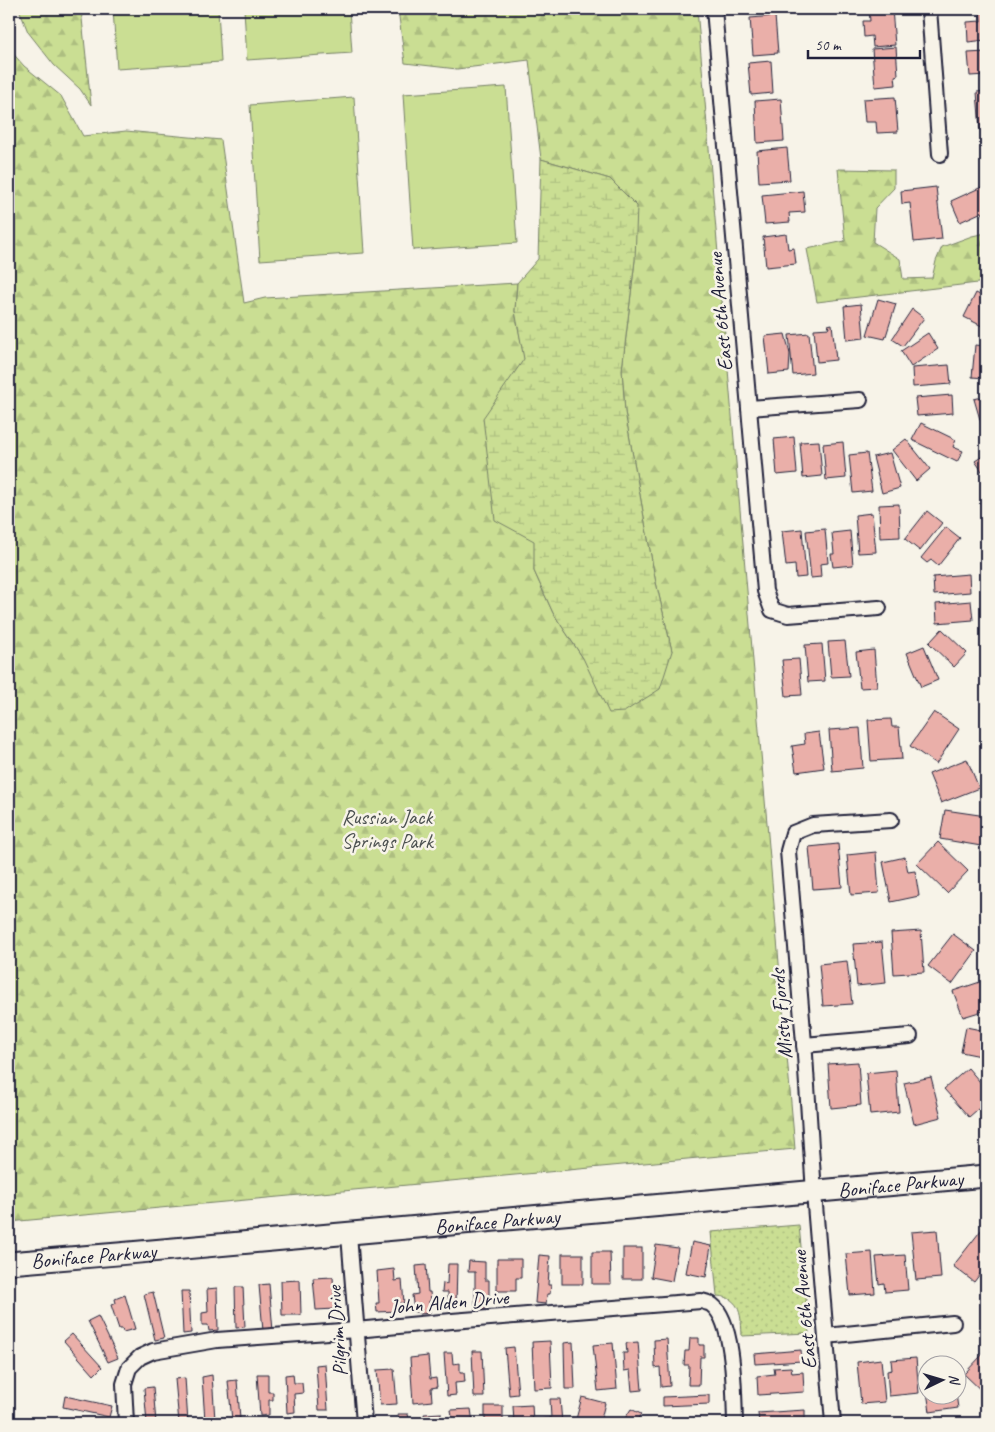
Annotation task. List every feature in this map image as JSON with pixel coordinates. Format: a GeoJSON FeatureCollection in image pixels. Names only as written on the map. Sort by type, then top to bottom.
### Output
{"type":"FeatureCollection","features":[{"type":"Feature","properties":{"kind":"main road","name":"Boniface Parkway"},"geometry":{"type":"LineString","coordinates":[[9,1263],[349,1235],[986,1176]]}},
{"type":"Feature","properties":{"kind":"street","name":"East 6th Avenue"},"geometry":{"type":"LineString","coordinates":[[714,9],[765,591],[772,610],[788,615],[879,608]]}},
{"type":"Feature","properties":{"kind":"street"},"geometry":{"type":"LineString","coordinates":[[929,9],[940,154]]}},
{"type":"Feature","properties":{"kind":"street"},"geometry":{"type":"LineString","coordinates":[[749,408],[860,400]]}},
{"type":"Feature","properties":{"kind":"street","name":"Misty Fjords"},"geometry":{"type":"LineString","coordinates":[[814,1193],[788,851],[793,833],[813,825],[891,820]]}},
{"type":"Feature","properties":{"kind":"street"},"geometry":{"type":"LineString","coordinates":[[804,1045],[910,1036]]}},
{"type":"Feature","properties":{"kind":"street","name":"East 6th Avenue"},"geometry":{"type":"LineString","coordinates":[[814,1193],[834,1423]]}},
{"type":"Feature","properties":{"kind":"street","name":"Pilgrim Drive"},"geometry":{"type":"LineString","coordinates":[[349,1235],[364,1423]]}},
{"type":"Feature","properties":{"kind":"street","name":"John Alden Drive"},"geometry":{"type":"LineString","coordinates":[[126,1423],[124,1384],[129,1368],[140,1356],[153,1351],[218,1340],[701,1301],[712,1304],[720,1313],[725,1324],[734,1385],[735,1423]]}},
{"type":"Feature","properties":{"kind":"street"},"geometry":{"type":"LineString","coordinates":[[826,1336],[953,1323]]}},
{"type":"Feature","properties":{"kind":"green space"},"geometry":{"type":"Polygon","coordinates":[[[19,9],[81,9],[91,105],[80,89],[54,65],[28,32],[19,9]]]}},
{"type":"Feature","properties":{"kind":"green space"},"geometry":{"type":"Polygon","coordinates":[[[113,9],[218,9],[221,62],[117,69],[113,9]]]}},
{"type":"Feature","properties":{"kind":"green space"},"geometry":{"type":"Polygon","coordinates":[[[244,9],[349,9],[352,53],[247,60],[244,9]]]}},
{"type":"Feature","properties":{"kind":"green space","name":"Russian Jack Springs Park"},"geometry":{"type":"Polygon","coordinates":[[[398,9],[697,9],[795,1149],[9,1222],[9,49],[24,66],[61,96],[83,136],[126,131],[221,140],[244,303],[265,298],[517,283],[515,311],[525,362],[535,541],[534,571],[553,613],[583,658],[672,651],[655,578],[625,412],[622,370],[635,260],[610,179],[541,159],[529,60],[457,69],[405,63],[398,9]]]}},
{"type":"Feature","properties":{"kind":"green space"},"geometry":{"type":"Polygon","coordinates":[[[506,87],[517,243],[413,250],[403,94],[506,87]]]}},
{"type":"Feature","properties":{"kind":"green space"},"geometry":{"type":"Polygon","coordinates":[[[354,97],[364,253],[260,260],[250,105],[354,97]]]}},
{"type":"Feature","properties":{"kind":"green space"},"geometry":{"type":"Polygon","coordinates":[[[541,159],[610,179],[637,206],[635,260],[622,370],[625,412],[655,578],[672,651],[660,689],[624,712],[609,713],[583,658],[553,613],[534,571],[534,541],[495,520],[483,418],[524,359],[515,311],[517,283],[538,259],[541,159]]]}},
{"type":"Feature","properties":{"kind":"green space"},"geometry":{"type":"Polygon","coordinates":[[[838,169],[894,170],[894,188],[875,208],[873,242],[900,259],[903,279],[932,278],[942,247],[986,233],[986,282],[817,302],[807,249],[845,241],[838,169]]]}},
{"type":"Feature","properties":{"kind":"green space"},"geometry":{"type":"Polygon","coordinates":[[[799,1225],[809,1333],[742,1336],[739,1310],[736,1304],[725,1297],[717,1296],[711,1232],[799,1225]]]}},
{"type":"Feature","properties":{"kind":"building"},"geometry":{"type":"Polygon","coordinates":[[[744,9],[768,9],[745,11],[744,9]]]}},
{"type":"Feature","properties":{"kind":"building"},"geometry":{"type":"Polygon","coordinates":[[[869,9],[892,9],[895,45],[873,47],[872,36],[864,37],[863,21],[870,21],[869,9]]]}},
{"type":"Feature","properties":{"kind":"building"},"geometry":{"type":"Polygon","coordinates":[[[986,9],[986,40],[968,42],[967,22],[981,21],[980,10],[986,9]]]}},
{"type":"Feature","properties":{"kind":"building"},"geometry":{"type":"Polygon","coordinates":[[[775,16],[778,53],[753,55],[750,18],[775,16]]]}},
{"type":"Feature","properties":{"kind":"building"},"geometry":{"type":"Polygon","coordinates":[[[896,47],[898,75],[895,76],[896,85],[875,87],[872,49],[896,47]]]}},
{"type":"Feature","properties":{"kind":"building"},"geometry":{"type":"Polygon","coordinates":[[[986,52],[986,75],[970,76],[968,53],[986,52]]]}},
{"type":"Feature","properties":{"kind":"building"},"geometry":{"type":"Polygon","coordinates":[[[771,61],[773,93],[751,95],[748,63],[771,61]]]}},
{"type":"Feature","properties":{"kind":"building"},"geometry":{"type":"Polygon","coordinates":[[[986,91],[986,128],[980,129],[977,92],[986,91]]]}},
{"type":"Feature","properties":{"kind":"building"},"geometry":{"type":"Polygon","coordinates":[[[895,97],[898,132],[877,133],[876,122],[865,122],[863,99],[895,97]]]}},
{"type":"Feature","properties":{"kind":"building"},"geometry":{"type":"Polygon","coordinates":[[[781,99],[784,141],[757,143],[755,101],[781,99]]]}},
{"type":"Feature","properties":{"kind":"building"},"geometry":{"type":"Polygon","coordinates":[[[787,148],[790,180],[759,182],[757,151],[787,148]]]}},
{"type":"Feature","properties":{"kind":"building"},"geometry":{"type":"Polygon","coordinates":[[[986,185],[986,219],[982,212],[960,222],[951,201],[986,185]]]}},
{"type":"Feature","properties":{"kind":"building"},"geometry":{"type":"Polygon","coordinates":[[[936,187],[942,239],[914,242],[910,203],[902,204],[901,191],[936,187]]]}},
{"type":"Feature","properties":{"kind":"building"},"geometry":{"type":"Polygon","coordinates":[[[803,191],[805,212],[789,213],[790,222],[765,224],[762,195],[803,191]]]}},
{"type":"Feature","properties":{"kind":"building"},"geometry":{"type":"Polygon","coordinates":[[[786,234],[788,249],[794,248],[796,264],[766,267],[763,237],[786,234]]]}},
{"type":"Feature","properties":{"kind":"building"},"geometry":{"type":"Polygon","coordinates":[[[976,293],[986,298],[986,328],[964,317],[976,293]]]}},
{"type":"Feature","properties":{"kind":"building"},"geometry":{"type":"Polygon","coordinates":[[[878,299],[896,304],[885,339],[867,335],[878,299]]]}},
{"type":"Feature","properties":{"kind":"building"},"geometry":{"type":"Polygon","coordinates":[[[861,304],[864,338],[847,340],[844,306],[861,304]]]}},
{"type":"Feature","properties":{"kind":"building"},"geometry":{"type":"Polygon","coordinates":[[[912,309],[924,318],[903,346],[892,339],[912,309]]]}},
{"type":"Feature","properties":{"kind":"building"},"geometry":{"type":"Polygon","coordinates":[[[832,324],[836,360],[817,362],[814,329],[829,328],[828,325],[832,324]]]}},
{"type":"Feature","properties":{"kind":"building"},"geometry":{"type":"Polygon","coordinates":[[[809,333],[813,373],[793,375],[789,335],[809,333]]]}},
{"type":"Feature","properties":{"kind":"building"},"geometry":{"type":"Polygon","coordinates":[[[928,333],[938,349],[911,367],[901,351],[928,333]]]}},
{"type":"Feature","properties":{"kind":"building"},"geometry":{"type":"Polygon","coordinates":[[[785,334],[790,354],[789,372],[769,374],[765,336],[785,334]]]}},
{"type":"Feature","properties":{"kind":"building"},"geometry":{"type":"Polygon","coordinates":[[[975,345],[986,346],[986,378],[972,377],[975,345]]]}},
{"type":"Feature","properties":{"kind":"building"},"geometry":{"type":"Polygon","coordinates":[[[949,365],[951,384],[913,387],[912,368],[949,365]]]}},
{"type":"Feature","properties":{"kind":"building"},"geometry":{"type":"Polygon","coordinates":[[[952,395],[953,413],[917,416],[915,398],[952,395]]]}},
{"type":"Feature","properties":{"kind":"building"},"geometry":{"type":"Polygon","coordinates":[[[986,396],[986,432],[984,433],[974,399],[986,396]]]}},
{"type":"Feature","properties":{"kind":"building"},"geometry":{"type":"Polygon","coordinates":[[[921,423],[956,440],[953,447],[963,451],[957,462],[912,440],[921,423]]]}},
{"type":"Feature","properties":{"kind":"building"},"geometry":{"type":"Polygon","coordinates":[[[794,437],[797,473],[777,475],[774,439],[794,437]]]}},
{"type":"Feature","properties":{"kind":"building"},"geometry":{"type":"Polygon","coordinates":[[[906,439],[930,469],[916,481],[892,450],[906,439]]]}},
{"type":"Feature","properties":{"kind":"building"},"geometry":{"type":"Polygon","coordinates":[[[819,441],[822,476],[803,478],[800,442],[819,441]]]}},
{"type":"Feature","properties":{"kind":"building"},"geometry":{"type":"Polygon","coordinates":[[[843,442],[846,478],[826,480],[823,444],[843,442]]]}},
{"type":"Feature","properties":{"kind":"building"},"geometry":{"type":"Polygon","coordinates":[[[867,453],[872,491],[853,493],[849,455],[867,453]]]}},
{"type":"Feature","properties":{"kind":"building"},"geometry":{"type":"Polygon","coordinates":[[[890,453],[900,488],[882,493],[873,457],[890,453]]]}},
{"type":"Feature","properties":{"kind":"building"},"geometry":{"type":"Polygon","coordinates":[[[986,454],[986,477],[975,461],[986,454]]]}},
{"type":"Feature","properties":{"kind":"building"},"geometry":{"type":"Polygon","coordinates":[[[899,504],[900,537],[880,538],[879,505],[899,504]]]}},
{"type":"Feature","properties":{"kind":"building"},"geometry":{"type":"Polygon","coordinates":[[[927,511],[942,523],[920,551],[905,539],[927,511]]]}},
{"type":"Feature","properties":{"kind":"building"},"geometry":{"type":"Polygon","coordinates":[[[872,513],[876,552],[858,553],[855,515],[872,513]]]}},
{"type":"Feature","properties":{"kind":"building"},"geometry":{"type":"Polygon","coordinates":[[[986,516],[986,527],[982,525],[986,516]]]}},
{"type":"Feature","properties":{"kind":"building"},"geometry":{"type":"Polygon","coordinates":[[[946,527],[960,538],[938,566],[931,560],[927,563],[921,558],[946,527]]]}},
{"type":"Feature","properties":{"kind":"building"},"geometry":{"type":"Polygon","coordinates":[[[802,529],[806,577],[796,578],[795,565],[786,566],[782,531],[802,529]]]}},
{"type":"Feature","properties":{"kind":"building"},"geometry":{"type":"Polygon","coordinates":[[[825,529],[828,563],[820,564],[821,577],[811,578],[806,531],[825,529]]]}},
{"type":"Feature","properties":{"kind":"building"},"geometry":{"type":"Polygon","coordinates":[[[850,531],[853,565],[833,567],[831,554],[834,554],[832,533],[850,531]]]}},
{"type":"Feature","properties":{"kind":"building"},"geometry":{"type":"Polygon","coordinates":[[[969,574],[970,592],[934,595],[933,577],[969,574]]]}},
{"type":"Feature","properties":{"kind":"building"},"geometry":{"type":"Polygon","coordinates":[[[971,601],[973,620],[937,623],[936,604],[971,601]]]}},
{"type":"Feature","properties":{"kind":"building"},"geometry":{"type":"Polygon","coordinates":[[[942,629],[967,653],[954,667],[929,643],[942,629]]]}},
{"type":"Feature","properties":{"kind":"building"},"geometry":{"type":"Polygon","coordinates":[[[845,641],[849,676],[831,677],[828,642],[845,641]]]}},
{"type":"Feature","properties":{"kind":"building"},"geometry":{"type":"Polygon","coordinates":[[[822,644],[825,681],[808,682],[805,645],[822,644]]]}},
{"type":"Feature","properties":{"kind":"building"},"geometry":{"type":"Polygon","coordinates":[[[924,646],[938,680],[921,687],[907,653],[924,646]]]}},
{"type":"Feature","properties":{"kind":"building"},"geometry":{"type":"Polygon","coordinates":[[[874,650],[877,687],[860,688],[856,652],[874,650]]]}},
{"type":"Feature","properties":{"kind":"building"},"geometry":{"type":"Polygon","coordinates":[[[799,659],[802,695],[786,696],[782,660],[799,659]]]}},
{"type":"Feature","properties":{"kind":"building"},"geometry":{"type":"Polygon","coordinates":[[[934,712],[959,729],[936,764],[910,746],[934,712]]]}},
{"type":"Feature","properties":{"kind":"building"},"geometry":{"type":"Polygon","coordinates":[[[891,719],[892,727],[899,727],[902,759],[871,761],[868,720],[891,719]]]}},
{"type":"Feature","properties":{"kind":"building"},"geometry":{"type":"Polygon","coordinates":[[[860,728],[863,768],[832,771],[829,730],[860,728]]]}},
{"type":"Feature","properties":{"kind":"building"},"geometry":{"type":"Polygon","coordinates":[[[819,732],[824,768],[796,772],[792,746],[805,744],[804,734],[819,732]]]}},
{"type":"Feature","properties":{"kind":"building"},"geometry":{"type":"Polygon","coordinates":[[[967,759],[979,788],[941,803],[929,774],[967,759]]]}},
{"type":"Feature","properties":{"kind":"building"},"geometry":{"type":"Polygon","coordinates":[[[945,810],[986,816],[981,846],[940,839],[945,810]]]}},
{"type":"Feature","properties":{"kind":"building"},"geometry":{"type":"Polygon","coordinates":[[[938,842],[968,871],[947,893],[917,864],[938,842]]]}},
{"type":"Feature","properties":{"kind":"building"},"geometry":{"type":"Polygon","coordinates":[[[838,844],[842,887],[813,889],[809,847],[838,844]]]}},
{"type":"Feature","properties":{"kind":"building"},"geometry":{"type":"Polygon","coordinates":[[[876,852],[879,893],[851,895],[847,855],[876,852]]]}},
{"type":"Feature","properties":{"kind":"building"},"geometry":{"type":"Polygon","coordinates":[[[905,857],[908,872],[915,871],[919,896],[891,902],[883,862],[905,857]]]}},
{"type":"Feature","properties":{"kind":"building"},"geometry":{"type":"Polygon","coordinates":[[[921,931],[924,972],[894,974],[891,933],[921,931]]]}},
{"type":"Feature","properties":{"kind":"building"},"geometry":{"type":"Polygon","coordinates":[[[953,934],[976,951],[952,984],[928,966],[953,934]]]}},
{"type":"Feature","properties":{"kind":"building"},"geometry":{"type":"Polygon","coordinates":[[[882,942],[886,983],[857,986],[853,944],[882,942]]]}},
{"type":"Feature","properties":{"kind":"building"},"geometry":{"type":"Polygon","coordinates":[[[847,961],[852,1004],[823,1006],[819,964],[847,961]]]}},
{"type":"Feature","properties":{"kind":"building"},"geometry":{"type":"Polygon","coordinates":[[[986,980],[986,1010],[963,1017],[953,991],[986,980]]]}},
{"type":"Feature","properties":{"kind":"building"},"geometry":{"type":"Polygon","coordinates":[[[966,1027],[986,1031],[986,1057],[961,1052],[966,1027]]]}},
{"type":"Feature","properties":{"kind":"building"},"geometry":{"type":"Polygon","coordinates":[[[858,1062],[861,1105],[831,1108],[828,1064],[858,1062]]]}},
{"type":"Feature","properties":{"kind":"building"},"geometry":{"type":"Polygon","coordinates":[[[968,1068],[986,1089],[986,1102],[969,1117],[944,1089],[968,1068]]]}},
{"type":"Feature","properties":{"kind":"building"},"geometry":{"type":"Polygon","coordinates":[[[896,1070],[899,1112],[870,1115],[866,1073],[896,1070]]]}},
{"type":"Feature","properties":{"kind":"building"},"geometry":{"type":"Polygon","coordinates":[[[931,1077],[941,1117],[914,1124],[904,1083],[931,1077]]]}},
{"type":"Feature","properties":{"kind":"building"},"geometry":{"type":"Polygon","coordinates":[[[986,1224],[986,1266],[974,1282],[953,1266],[986,1224]]]}},
{"type":"Feature","properties":{"kind":"building"},"geometry":{"type":"Polygon","coordinates":[[[937,1230],[941,1278],[916,1280],[911,1232],[937,1230]]]}},
{"type":"Feature","properties":{"kind":"building"},"geometry":{"type":"Polygon","coordinates":[[[692,1242],[711,1246],[706,1277],[686,1273],[692,1242]]]}},
{"type":"Feature","properties":{"kind":"building"},"geometry":{"type":"Polygon","coordinates":[[[656,1245],[678,1248],[672,1281],[651,1277],[656,1245]]]}},
{"type":"Feature","properties":{"kind":"building"},"geometry":{"type":"Polygon","coordinates":[[[623,1248],[642,1248],[642,1279],[623,1279],[623,1248]]]}},
{"type":"Feature","properties":{"kind":"building"},"geometry":{"type":"Polygon","coordinates":[[[592,1252],[610,1252],[611,1284],[592,1284],[592,1252]]]}},
{"type":"Feature","properties":{"kind":"building"},"geometry":{"type":"Polygon","coordinates":[[[872,1252],[875,1293],[850,1295],[846,1254],[872,1252]]]}},
{"type":"Feature","properties":{"kind":"building"},"geometry":{"type":"Polygon","coordinates":[[[562,1254],[583,1254],[583,1284],[562,1284],[562,1254]]]}},
{"type":"Feature","properties":{"kind":"building"},"geometry":{"type":"Polygon","coordinates":[[[539,1255],[550,1256],[548,1285],[551,1285],[550,1294],[547,1294],[546,1304],[535,1303],[539,1255]]]}},
{"type":"Feature","properties":{"kind":"building"},"geometry":{"type":"Polygon","coordinates":[[[905,1255],[908,1290],[885,1292],[884,1283],[879,1284],[876,1257],[905,1255]]]}},
{"type":"Feature","properties":{"kind":"building"},"geometry":{"type":"Polygon","coordinates":[[[497,1259],[521,1259],[521,1278],[516,1278],[516,1291],[497,1291],[497,1259]]]}},
{"type":"Feature","properties":{"kind":"building"},"geometry":{"type":"Polygon","coordinates":[[[469,1261],[485,1262],[485,1280],[489,1280],[489,1296],[485,1296],[485,1310],[475,1310],[475,1272],[468,1272],[469,1261]]]}},
{"type":"Feature","properties":{"kind":"building"},"geometry":{"type":"Polygon","coordinates":[[[448,1264],[457,1264],[456,1305],[448,1304],[448,1292],[442,1292],[443,1283],[447,1284],[448,1264]]]}},
{"type":"Feature","properties":{"kind":"building"},"geometry":{"type":"Polygon","coordinates":[[[426,1265],[428,1292],[430,1292],[431,1301],[429,1301],[430,1313],[420,1314],[420,1312],[414,1312],[412,1295],[418,1294],[416,1266],[426,1265]]]}},
{"type":"Feature","properties":{"kind":"building"},"geometry":{"type":"Polygon","coordinates":[[[394,1269],[395,1281],[402,1280],[404,1303],[396,1303],[397,1311],[377,1312],[376,1303],[379,1303],[377,1271],[394,1269]]]}},
{"type":"Feature","properties":{"kind":"building"},"geometry":{"type":"Polygon","coordinates":[[[333,1277],[335,1309],[316,1310],[313,1278],[333,1277]]]}},
{"type":"Feature","properties":{"kind":"building"},"geometry":{"type":"Polygon","coordinates":[[[300,1280],[301,1315],[282,1315],[281,1281],[300,1280]]]}},
{"type":"Feature","properties":{"kind":"building"},"geometry":{"type":"Polygon","coordinates":[[[269,1284],[273,1331],[263,1331],[259,1285],[269,1284]]]}},
{"type":"Feature","properties":{"kind":"building"},"geometry":{"type":"Polygon","coordinates":[[[235,1287],[243,1287],[245,1327],[236,1328],[235,1287]]]}},
{"type":"Feature","properties":{"kind":"building"},"geometry":{"type":"Polygon","coordinates":[[[217,1288],[218,1330],[209,1331],[208,1325],[202,1325],[202,1313],[208,1312],[207,1289],[217,1288]]]}},
{"type":"Feature","properties":{"kind":"building"},"geometry":{"type":"Polygon","coordinates":[[[181,1291],[189,1291],[191,1333],[183,1334],[181,1291]]]}},
{"type":"Feature","properties":{"kind":"building"},"geometry":{"type":"Polygon","coordinates":[[[153,1292],[164,1338],[155,1340],[144,1294],[153,1292]]]}},
{"type":"Feature","properties":{"kind":"building"},"geometry":{"type":"Polygon","coordinates":[[[125,1295],[135,1329],[123,1332],[122,1329],[119,1329],[111,1305],[116,1303],[115,1299],[125,1295]]]}},
{"type":"Feature","properties":{"kind":"building"},"geometry":{"type":"Polygon","coordinates":[[[98,1316],[118,1358],[108,1362],[88,1321],[98,1316]]]}},
{"type":"Feature","properties":{"kind":"building"},"geometry":{"type":"Polygon","coordinates":[[[72,1334],[102,1367],[94,1375],[64,1341],[72,1334]]]}},
{"type":"Feature","properties":{"kind":"building"},"geometry":{"type":"Polygon","coordinates":[[[690,1338],[699,1338],[699,1345],[704,1345],[704,1357],[700,1357],[699,1385],[688,1385],[689,1365],[684,1365],[685,1351],[689,1351],[690,1338]]]}},
{"type":"Feature","properties":{"kind":"building"},"geometry":{"type":"Polygon","coordinates":[[[667,1339],[670,1386],[661,1387],[660,1367],[655,1368],[654,1340],[667,1339]]]}},
{"type":"Feature","properties":{"kind":"building"},"geometry":{"type":"Polygon","coordinates":[[[550,1341],[552,1388],[534,1389],[532,1342],[550,1341]]]}},
{"type":"Feature","properties":{"kind":"building"},"geometry":{"type":"Polygon","coordinates":[[[573,1342],[575,1389],[565,1389],[564,1343],[573,1342]]]}},
{"type":"Feature","properties":{"kind":"building"},"geometry":{"type":"Polygon","coordinates":[[[638,1342],[642,1390],[632,1391],[630,1370],[624,1371],[623,1353],[627,1353],[626,1343],[638,1342]]]}},
{"type":"Feature","properties":{"kind":"building"},"geometry":{"type":"Polygon","coordinates":[[[613,1343],[617,1389],[598,1391],[593,1345],[613,1343]]]}},
{"type":"Feature","properties":{"kind":"building"},"geometry":{"type":"Polygon","coordinates":[[[514,1347],[518,1394],[509,1395],[505,1348],[514,1347]]]}},
{"type":"Feature","properties":{"kind":"building"},"geometry":{"type":"Polygon","coordinates":[[[801,1350],[802,1361],[755,1364],[754,1354],[801,1350]]]}},
{"type":"Feature","properties":{"kind":"building"},"geometry":{"type":"Polygon","coordinates":[[[472,1351],[482,1351],[484,1397],[474,1397],[472,1351]]]}},
{"type":"Feature","properties":{"kind":"building"},"geometry":{"type":"Polygon","coordinates":[[[444,1353],[452,1353],[453,1364],[460,1363],[460,1372],[464,1372],[465,1382],[455,1383],[456,1395],[447,1396],[444,1353]]]}},
{"type":"Feature","properties":{"kind":"building"},"geometry":{"type":"Polygon","coordinates":[[[982,1355],[986,1359],[986,1395],[968,1378],[968,1370],[982,1355]]]}},
{"type":"Feature","properties":{"kind":"building"},"geometry":{"type":"Polygon","coordinates":[[[428,1356],[430,1379],[436,1378],[437,1387],[431,1388],[432,1401],[413,1403],[410,1358],[428,1356]]]}},
{"type":"Feature","properties":{"kind":"building"},"geometry":{"type":"Polygon","coordinates":[[[916,1358],[918,1393],[889,1396],[887,1371],[892,1370],[891,1360],[916,1358]]]}},
{"type":"Feature","properties":{"kind":"building"},"geometry":{"type":"Polygon","coordinates":[[[881,1359],[885,1402],[861,1404],[857,1362],[881,1359]]]}},
{"type":"Feature","properties":{"kind":"building"},"geometry":{"type":"Polygon","coordinates":[[[325,1364],[328,1410],[319,1410],[316,1365],[325,1364]]]}},
{"type":"Feature","properties":{"kind":"building"},"geometry":{"type":"Polygon","coordinates":[[[791,1367],[792,1373],[803,1372],[804,1392],[758,1395],[757,1376],[775,1374],[774,1368],[791,1367]]]}},
{"type":"Feature","properties":{"kind":"building"},"geometry":{"type":"Polygon","coordinates":[[[394,1369],[397,1404],[380,1405],[377,1370],[394,1369]]]}},
{"type":"Feature","properties":{"kind":"building"},"geometry":{"type":"Polygon","coordinates":[[[257,1374],[268,1374],[268,1392],[273,1392],[273,1400],[269,1400],[269,1415],[260,1416],[257,1374]]]}},
{"type":"Feature","properties":{"kind":"building"},"geometry":{"type":"Polygon","coordinates":[[[293,1374],[294,1383],[302,1383],[303,1393],[294,1394],[295,1412],[287,1413],[285,1375],[293,1374]]]}},
{"type":"Feature","properties":{"kind":"building"},"geometry":{"type":"Polygon","coordinates":[[[212,1375],[215,1420],[205,1421],[202,1377],[212,1375]]]}},
{"type":"Feature","properties":{"kind":"building"},"geometry":{"type":"Polygon","coordinates":[[[185,1378],[188,1423],[179,1423],[175,1379],[185,1378]]]}},
{"type":"Feature","properties":{"kind":"building"},"geometry":{"type":"Polygon","coordinates":[[[237,1380],[240,1419],[232,1420],[228,1381],[237,1380]]]}},
{"type":"Feature","properties":{"kind":"building"},"geometry":{"type":"Polygon","coordinates":[[[153,1387],[156,1423],[147,1423],[144,1388],[153,1387]]]}},
{"type":"Feature","properties":{"kind":"building"},"geometry":{"type":"Polygon","coordinates":[[[709,1395],[709,1404],[663,1406],[663,1397],[709,1395]]]}},
{"type":"Feature","properties":{"kind":"building"},"geometry":{"type":"Polygon","coordinates":[[[65,1396],[112,1406],[109,1417],[63,1407],[65,1396]]]}},
{"type":"Feature","properties":{"kind":"building"},"geometry":{"type":"Polygon","coordinates":[[[582,1397],[605,1403],[600,1423],[575,1423],[582,1397]]]}},
{"type":"Feature","properties":{"kind":"building"},"geometry":{"type":"Polygon","coordinates":[[[550,1399],[560,1399],[562,1423],[544,1423],[543,1419],[551,1418],[550,1399]]]}},
{"type":"Feature","properties":{"kind":"building"},"geometry":{"type":"Polygon","coordinates":[[[929,1404],[957,1404],[958,1408],[930,1412],[929,1404]]]}},
{"type":"Feature","properties":{"kind":"building"},"geometry":{"type":"Polygon","coordinates":[[[532,1405],[533,1423],[514,1423],[513,1406],[532,1405]]]}},
{"type":"Feature","properties":{"kind":"building"},"geometry":{"type":"Polygon","coordinates":[[[485,1406],[503,1406],[503,1423],[485,1423],[485,1406]]]}},
{"type":"Feature","properties":{"kind":"building"},"geometry":{"type":"Polygon","coordinates":[[[471,1409],[473,1423],[453,1423],[451,1410],[471,1409]]]}},
{"type":"Feature","properties":{"kind":"building"},"geometry":{"type":"Polygon","coordinates":[[[631,1409],[641,1414],[635,1423],[622,1423],[631,1409]]]}},
{"type":"Feature","properties":{"kind":"building"},"geometry":{"type":"Polygon","coordinates":[[[805,1410],[805,1419],[787,1420],[787,1423],[759,1423],[758,1413],[805,1410]]]}},
{"type":"Feature","properties":{"kind":"building"},"geometry":{"type":"Polygon","coordinates":[[[441,1413],[441,1423],[425,1423],[424,1414],[441,1413]]]}},
{"type":"Feature","properties":{"kind":"building"},"geometry":{"type":"Polygon","coordinates":[[[398,1414],[408,1414],[409,1419],[413,1419],[413,1423],[399,1423],[398,1414]]]}},
{"type":"Feature","properties":{"kind":"building"},"geometry":{"type":"Polygon","coordinates":[[[699,1420],[706,1420],[705,1423],[698,1423],[699,1420]]]}}]}
